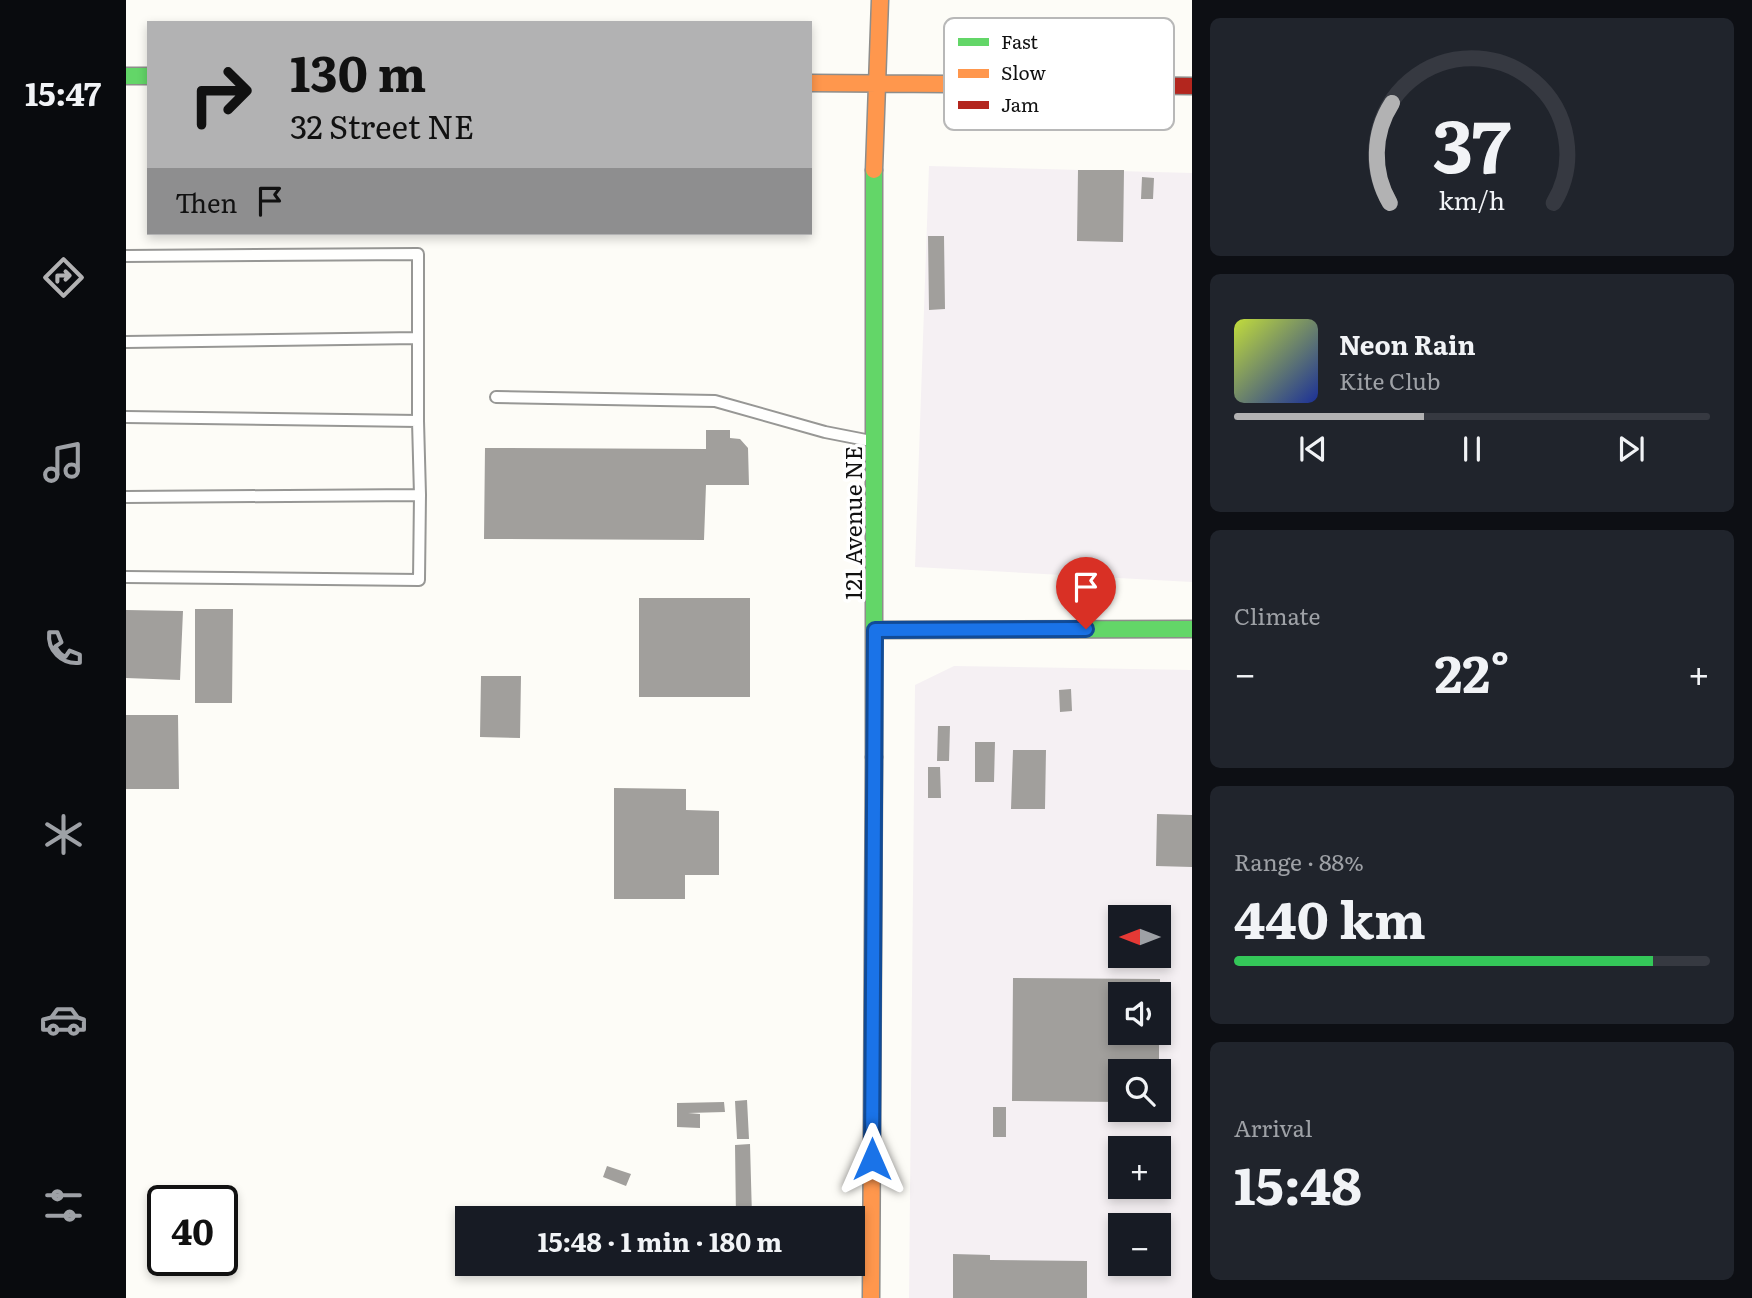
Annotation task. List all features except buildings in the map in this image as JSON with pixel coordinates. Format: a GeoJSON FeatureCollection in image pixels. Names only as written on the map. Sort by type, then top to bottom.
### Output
{"type":"FeatureCollection","features":[{"type":"Feature","properties":{"kind":"street","name":"121 Avenue NE"},"geometry":{"type":"LineString","coordinates":[[871,1298],[875,630],[874,147],[880,0]]}},
{"type":"Feature","properties":{"kind":"street"},"geometry":{"type":"LineString","coordinates":[[126,76],[147,76]]}},
{"type":"Feature","properties":{"kind":"street"},"geometry":{"type":"LineString","coordinates":[[812,83],[944,84]]}},
{"type":"Feature","properties":{"kind":"street"},"geometry":{"type":"LineString","coordinates":[[1174,86],[1192,86]]}},
{"type":"Feature","properties":{"kind":"street"},"geometry":{"type":"LineString","coordinates":[[875,630],[1192,629]]}},
{"type":"Feature","properties":{"kind":"lane"},"geometry":{"type":"LineString","coordinates":[[126,257],[418,254],[420,495],[419,580],[126,577]]}},
{"type":"Feature","properties":{"kind":"lane"},"geometry":{"type":"LineString","coordinates":[[126,342],[418,338]]}},
{"type":"Feature","properties":{"kind":"lane"},"geometry":{"type":"LineString","coordinates":[[496,397],[715,401],[825,432],[874,442]]}},
{"type":"Feature","properties":{"kind":"lane"},"geometry":{"type":"LineString","coordinates":[[126,417],[418,421]]}},
{"type":"Feature","properties":{"kind":"lane"},"geometry":{"type":"LineString","coordinates":[[126,496],[420,495]]}},
{"type":"Feature","properties":{"kind":"shaded area"},"geometry":{"type":"Polygon","coordinates":[[[929,166],[1192,173],[1192,582],[915,567],[929,166]]]}},
{"type":"Feature","properties":{"kind":"shaded area"},"geometry":{"type":"Polygon","coordinates":[[[954,666],[1192,670],[1192,1298],[909,1298],[915,685],[954,666]]]}},
{"type":"Feature","properties":{"kind":"traffic: fast"},"geometry":{"type":"LineString","coordinates":[[126,76],[147,76]]}},
{"type":"Feature","properties":{"kind":"traffic: fast"},"geometry":{"type":"LineString","coordinates":[[874,170],[874,757]]}},
{"type":"Feature","properties":{"kind":"traffic: fast"},"geometry":{"type":"LineString","coordinates":[[875,630],[1192,629]]}},
{"type":"Feature","properties":{"kind":"traffic: slow"},"geometry":{"type":"LineString","coordinates":[[874,170],[880,0]]}},
{"type":"Feature","properties":{"kind":"traffic: slow"},"geometry":{"type":"LineString","coordinates":[[812,83],[944,84]]}},
{"type":"Feature","properties":{"kind":"traffic: slow"},"geometry":{"type":"LineString","coordinates":[[871,1298],[874,757]]}},
{"type":"Feature","properties":{"kind":"traffic: jam"},"geometry":{"type":"LineString","coordinates":[[1174,86],[1192,86]]}},
{"type":"Feature","properties":{"kind":"route"},"geometry":{"type":"LineString","coordinates":[[872,1159],[875,630],[1086,629]]}}]}
